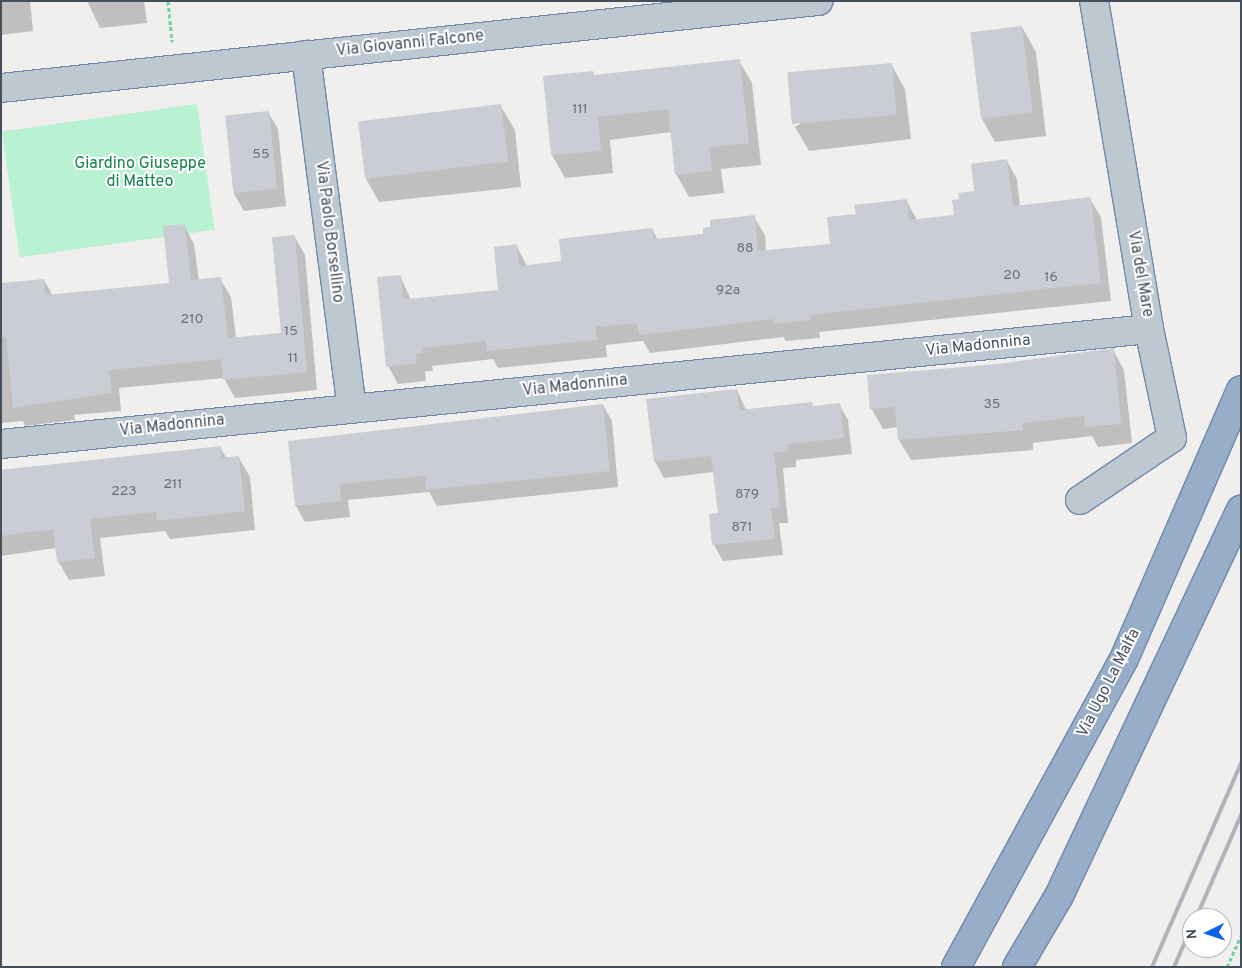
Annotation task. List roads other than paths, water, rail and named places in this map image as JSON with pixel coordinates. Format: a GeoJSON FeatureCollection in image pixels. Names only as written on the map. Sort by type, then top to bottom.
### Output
{"type":"FeatureCollection","features":[{"type":"Feature","properties":{"kind":"highway","name":"Via Ugo La Malfa"},"geometry":{"type":"LineString","coordinates":[[956,967],[1124,660],[1241,390]]}},
{"type":"Feature","properties":{"kind":"highway"},"geometry":{"type":"LineString","coordinates":[[1017,967],[1059,896],[1241,510]]}},
{"type":"Feature","properties":{"kind":"street","name":"Via Giovanni Falcone"},"geometry":{"type":"LineString","coordinates":[[1,88],[818,1]]}},
{"type":"Feature","properties":{"kind":"street","name":"Via del Mare"},"geometry":{"type":"LineString","coordinates":[[1080,500],[1172,438],[1149,329],[1094,1]]}},
{"type":"Feature","properties":{"kind":"street","name":"Via Paolo Borsellino"},"geometry":{"type":"LineString","coordinates":[[306,55],[352,408]]}},
{"type":"Feature","properties":{"kind":"street","name":"Via Madonnina"},"geometry":{"type":"LineString","coordinates":[[1,444],[1149,329]]}},
{"type":"Feature","properties":{"kind":"railway"},"geometry":{"type":"LineString","coordinates":[[1152,967],[1241,763]]}},
{"type":"Feature","properties":{"kind":"railway"},"geometry":{"type":"LineString","coordinates":[[1200,908],[1241,815]]}},
{"type":"Feature","properties":{"kind":"railway"},"geometry":{"type":"LineString","coordinates":[[1174,967],[1182,949]]}},
{"type":"Feature","properties":{"kind":"park label","name":"Giardino Giuseppe di Matteo"},"geometry":{"type":"Point","coordinates":[140,173]}}]}
